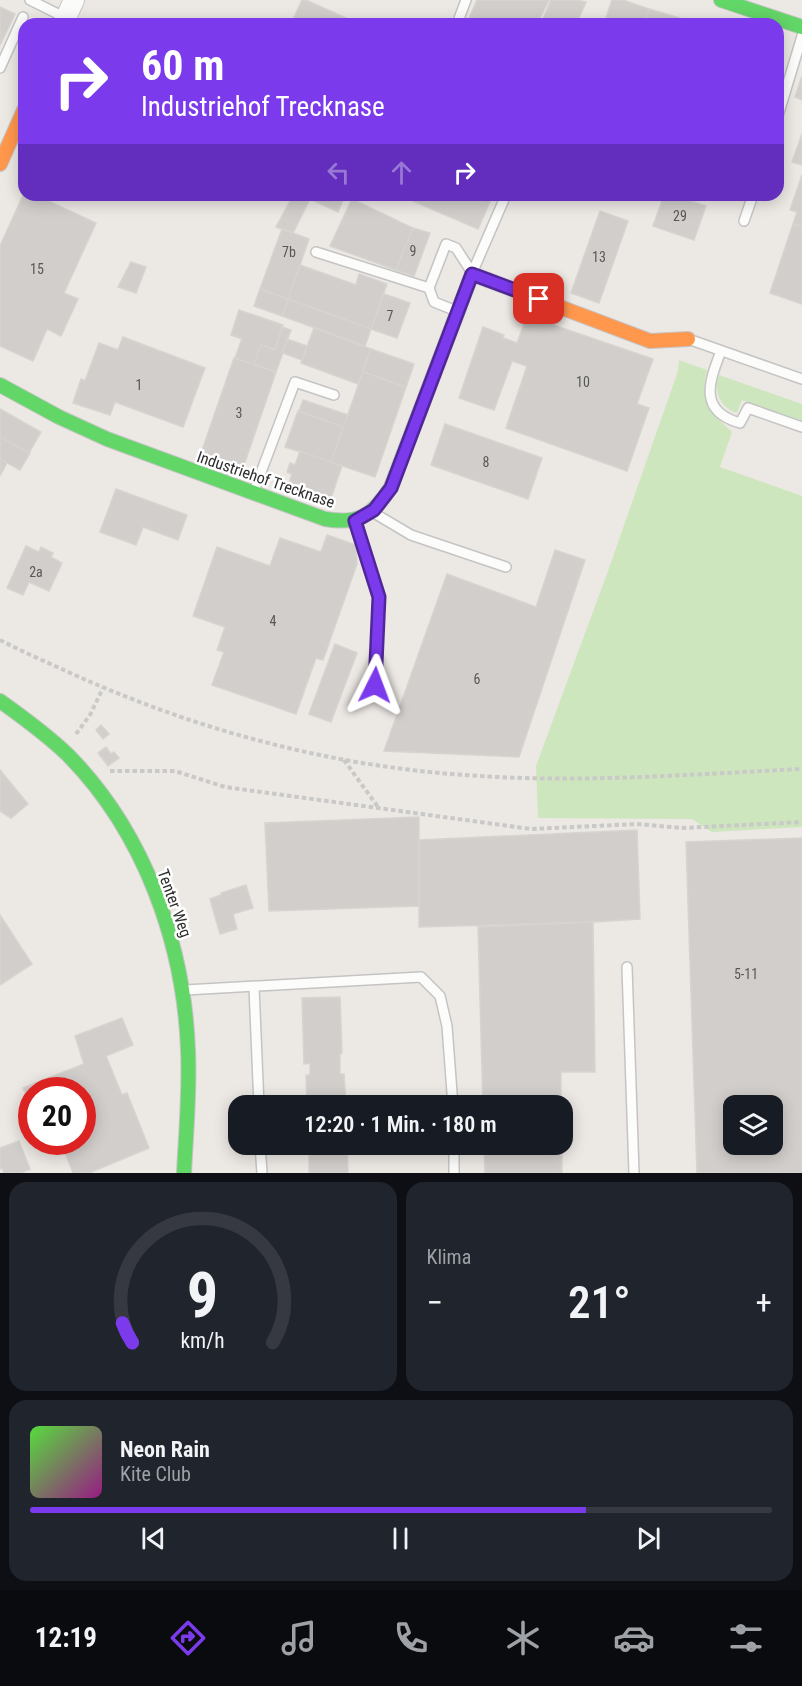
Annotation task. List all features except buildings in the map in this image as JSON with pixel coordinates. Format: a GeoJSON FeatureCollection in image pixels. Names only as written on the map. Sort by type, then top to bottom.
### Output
{"type":"FeatureCollection","features":[{"type":"Feature","properties":{"kind":"street"},"geometry":{"type":"LineString","coordinates":[[66,18],[74,0]]}},
{"type":"Feature","properties":{"kind":"street"},"geometry":{"type":"LineString","coordinates":[[721,0],[767,13]]}},
{"type":"Feature","properties":{"kind":"street"},"geometry":{"type":"LineString","coordinates":[[784,20],[802,27]]}},
{"type":"Feature","properties":{"kind":"street"},"geometry":{"type":"LineString","coordinates":[[0,164],[3,149],[18,125]]}},
{"type":"Feature","properties":{"kind":"street"},"geometry":{"type":"LineString","coordinates":[[355,521],[372,512],[384,500],[391,488],[472,274],[650,341],[688,339]]}},
{"type":"Feature","properties":{"kind":"street","name":"Industriehof Trecknase"},"geometry":{"type":"LineString","coordinates":[[0,385],[58,417],[107,439],[325,519],[355,521]]}},
{"type":"Feature","properties":{"kind":"street","name":"Tenter Weg"},"geometry":{"type":"LineString","coordinates":[[0,701],[35,726],[63,751],[88,779],[120,822],[142,861],[168,925],[183,990],[187,1035],[188,1081],[184,1173]]}},
{"type":"Feature","properties":{"kind":"lane"},"geometry":{"type":"LineString","coordinates":[[30,0],[60,18]]}},
{"type":"Feature","properties":{"kind":"lane"},"geometry":{"type":"LineString","coordinates":[[459,18],[466,0]]}},
{"type":"Feature","properties":{"kind":"lane"},"geometry":{"type":"LineString","coordinates":[[0,68],[18,26]]}},
{"type":"Feature","properties":{"kind":"lane"},"geometry":{"type":"LineString","coordinates":[[784,96],[802,36]]}},
{"type":"Feature","properties":{"kind":"lane"},"geometry":{"type":"LineString","coordinates":[[472,274],[503,201]]}},
{"type":"Feature","properties":{"kind":"lane"},"geometry":{"type":"LineString","coordinates":[[744,221],[751,201]]}},
{"type":"Feature","properties":{"kind":"lane"},"geometry":{"type":"LineString","coordinates":[[458,312],[434,302],[429,288],[446,244],[456,248],[472,274]]}},
{"type":"Feature","properties":{"kind":"lane"},"geometry":{"type":"LineString","coordinates":[[316,252],[429,288]]}},
{"type":"Feature","properties":{"kind":"lane"},"geometry":{"type":"LineString","coordinates":[[688,339],[802,379]]}},
{"type":"Feature","properties":{"kind":"lane"},"geometry":{"type":"LineString","coordinates":[[721,351],[709,388],[711,400],[721,413],[740,423],[748,408],[802,427]]}},
{"type":"Feature","properties":{"kind":"lane"},"geometry":{"type":"LineString","coordinates":[[254,493],[295,382],[334,394]]}},
{"type":"Feature","properties":{"kind":"lane"},"geometry":{"type":"LineString","coordinates":[[372,512],[411,535],[506,567]]}},
{"type":"Feature","properties":{"kind":"lane"},"geometry":{"type":"LineString","coordinates":[[355,521],[379,597],[375,685]]}},
{"type":"Feature","properties":{"kind":"lane"},"geometry":{"type":"LineString","coordinates":[[627,967],[634,1173]]}},
{"type":"Feature","properties":{"kind":"lane"},"geometry":{"type":"LineString","coordinates":[[183,990],[421,977],[440,996],[447,1026],[452,1095]]}},
{"type":"Feature","properties":{"kind":"lane"},"geometry":{"type":"LineString","coordinates":[[254,987],[259,1095]]}},
{"type":"Feature","properties":{"kind":"lane"},"geometry":{"type":"LineString","coordinates":[[261,1155],[262,1173]]}},
{"type":"Feature","properties":{"kind":"lane"},"geometry":{"type":"LineString","coordinates":[[454,1155],[454,1173]]}},
{"type":"Feature","properties":{"kind":"path"},"geometry":{"type":"LineString","coordinates":[[0,640],[103,688],[206,726],[291,750],[344,760],[424,772],[482,777],[625,777],[802,769]]}},
{"type":"Feature","properties":{"kind":"path"},"geometry":{"type":"LineString","coordinates":[[63,751],[90,715],[103,688]]}},
{"type":"Feature","properties":{"kind":"path"},"geometry":{"type":"LineString","coordinates":[[344,760],[378,808]]}},
{"type":"Feature","properties":{"kind":"path"},"geometry":{"type":"LineString","coordinates":[[88,779],[113,770],[175,771],[225,787],[531,829],[637,824],[682,828],[802,822]]}},
{"type":"Feature","properties":{"kind":"green space"},"geometry":{"type":"Polygon","coordinates":[[[679,360],[707,370],[705,398],[712,412],[732,432],[720,467],[802,496],[802,827],[712,832],[692,819],[538,818],[536,766],[608,571],[678,371],[679,360]]]}},
{"type":"Feature","properties":{"kind":"green space"},"geometry":{"type":"Polygon","coordinates":[[[719,375],[802,404],[802,421],[742,400],[737,413],[731,410],[719,398],[717,381],[719,375]]]}},
{"type":"Feature","properties":{"kind":"traffic: fast"},"geometry":{"type":"LineString","coordinates":[[721,0],[775,18]]}},
{"type":"Feature","properties":{"kind":"traffic: fast"},"geometry":{"type":"LineString","coordinates":[[784,21],[802,27]]}},
{"type":"Feature","properties":{"kind":"traffic: fast"},"geometry":{"type":"LineString","coordinates":[[0,385],[59,417],[107,439],[325,519],[356,519],[378,505],[391,487],[472,274],[488,280]]}},
{"type":"Feature","properties":{"kind":"traffic: fast"},"geometry":{"type":"LineString","coordinates":[[0,701],[68,755],[95,785],[138,854],[155,891],[168,930],[185,1010],[188,1081],[184,1173]]}},
{"type":"Feature","properties":{"kind":"traffic: slow"},"geometry":{"type":"LineString","coordinates":[[0,164],[18,124]]}},
{"type":"Feature","properties":{"kind":"traffic: slow"},"geometry":{"type":"LineString","coordinates":[[488,280],[650,341],[688,339]]}},
{"type":"Feature","properties":{"kind":"route"},"geometry":{"type":"LineString","coordinates":[[375,685],[379,597],[355,521],[374,510],[391,488],[472,274],[539,299]]}}]}
